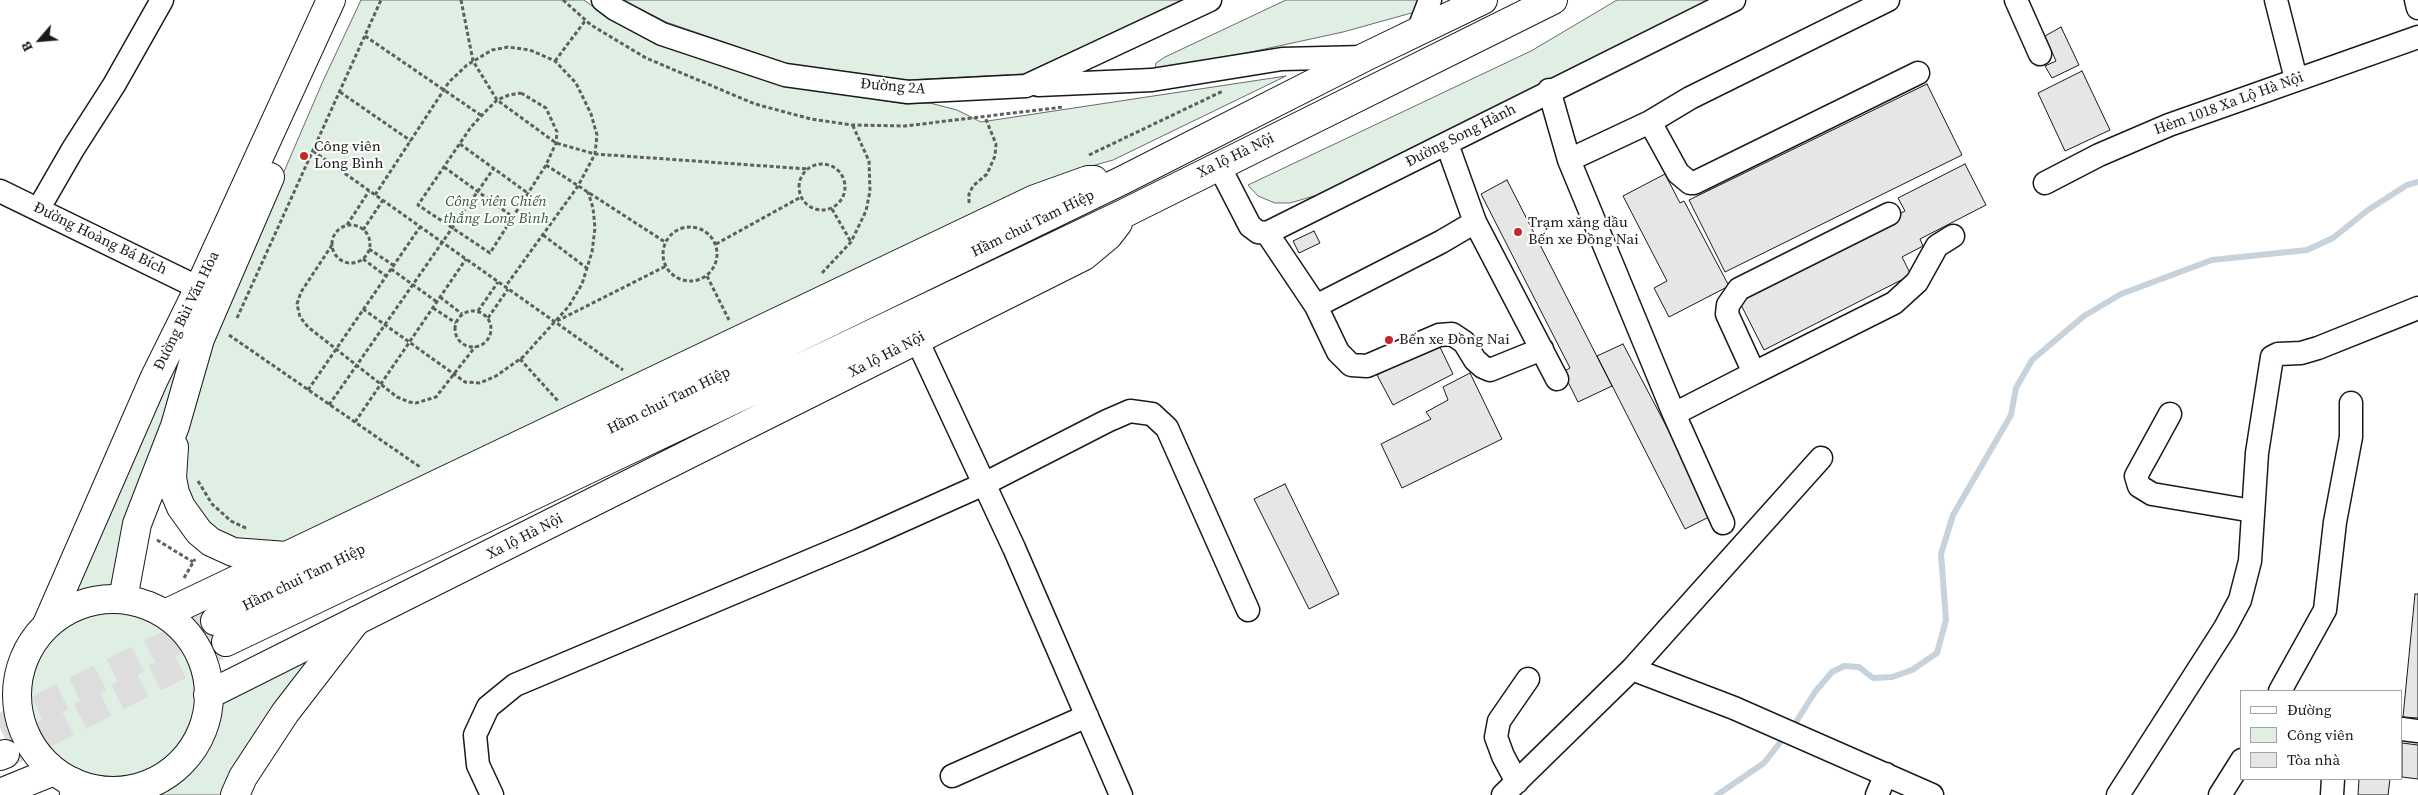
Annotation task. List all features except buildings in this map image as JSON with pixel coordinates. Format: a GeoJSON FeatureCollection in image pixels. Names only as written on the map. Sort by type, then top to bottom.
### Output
{"type":"FeatureCollection","features":[{"type":"Feature","properties":{"kind":"main road","name":"Đường Bùi Văn Hòa"},"geometry":{"type":"LineString","coordinates":[[123,599],[137,524],[175,426],[200,339],[209,292],[331,0]]}},
{"type":"Feature","properties":{"kind":"main road","name":"Đường Bùi Văn Hòa"},"geometry":{"type":"LineString","coordinates":[[47,624],[154,379],[209,292],[349,0]]}},
{"type":"Feature","properties":{"kind":"main road","name":"Xa lộ Hà Nội"},"geometry":{"type":"LineString","coordinates":[[167,613],[1035,200],[1088,180],[1123,180],[1365,56],[1483,0]]}},
{"type":"Feature","properties":{"kind":"main road","name":"Xa lộ Hà Nội"},"geometry":{"type":"LineString","coordinates":[[208,695],[1084,256],[1108,236],[1127,212],[1218,164],[1553,0]]}},
{"type":"Feature","properties":{"kind":"main road","name":"Hầm chui Tam Hiệp"},"geometry":{"type":"LineString","coordinates":[[1123,180],[220,632],[1127,212]]}},
{"type":"Feature","properties":{"kind":"main road"},"geometry":{"type":"LineString","coordinates":[[175,426],[172,478],[180,508],[189,521],[211,542],[233,552],[286,556]]}},
{"type":"Feature","properties":{"kind":"main road"},"geometry":{"type":"LineString","coordinates":[[0,793],[67,783],[108,791],[143,791],[170,773],[190,752],[204,726],[208,695],[207,673],[199,651],[185,631],[167,613],[146,604],[123,599],[96,600],[78,605],[70,608],[47,624],[34,640],[24,657],[10,686],[17,703],[23,729],[36,752],[67,783]]}},
{"type":"Feature","properties":{"kind":"main road"},"geometry":{"type":"LineString","coordinates":[[235,795],[242,777],[286,713],[356,622]]}},
{"type":"Feature","properties":{"kind":"street"},"geometry":{"type":"LineString","coordinates":[[39,208],[73,149],[114,86],[162,0]]}},
{"type":"Feature","properties":{"kind":"street","name":"Đường 2A"},"geometry":{"type":"LineString","coordinates":[[603,0],[615,9],[662,34],[785,75],[908,92],[1026,86],[1210,0]]}},
{"type":"Feature","properties":{"kind":"street"},"geometry":{"type":"LineString","coordinates":[[1418,31],[1430,0]]}},
{"type":"Feature","properties":{"kind":"street","name":"Đường Song Hành"},"geometry":{"type":"LineString","coordinates":[[1267,232],[1447,144],[1549,90],[1734,0]]}},
{"type":"Feature","properties":{"kind":"street"},"geometry":{"type":"LineString","coordinates":[[1569,160],[1650,122],[1690,98],[1888,0]]}},
{"type":"Feature","properties":{"kind":"street"},"geometry":{"type":"LineString","coordinates":[[2016,0],[2040,54]]}},
{"type":"Feature","properties":{"kind":"street"},"geometry":{"type":"LineString","coordinates":[[2276,0],[2296,79]]}},
{"type":"Feature","properties":{"kind":"street"},"geometry":{"type":"LineString","coordinates":[[2416,0],[2418,8]]}},
{"type":"Feature","properties":{"kind":"street","name":"Hẻm 1018 Xa Lộ Hà Nội"},"geometry":{"type":"LineString","coordinates":[[2045,183],[2099,154],[2169,125],[2418,37]]}},
{"type":"Feature","properties":{"kind":"street"},"geometry":{"type":"LineString","coordinates":[[1026,86],[1152,80],[1282,59],[1365,56]]}},
{"type":"Feature","properties":{"kind":"street"},"geometry":{"type":"LineString","coordinates":[[1650,122],[1678,173],[1690,183],[1694,183],[1918,74]]}},
{"type":"Feature","properties":{"kind":"street"},"geometry":{"type":"LineString","coordinates":[[1549,90],[1569,160],[1674,414],[1723,523]]}},
{"type":"Feature","properties":{"kind":"street"},"geometry":{"type":"LineString","coordinates":[[1447,144],[1475,222],[1557,379]]}},
{"type":"Feature","properties":{"kind":"street"},"geometry":{"type":"LineString","coordinates":[[1218,164],[1250,226],[1258,232],[1267,232],[1316,306],[1338,352],[1351,365],[1367,366],[1439,334],[1452,334],[1464,342],[1475,360],[1490,370],[1542,349]]}},
{"type":"Feature","properties":{"kind":"street","name":"Đường Hoàng Bá Bích"},"geometry":{"type":"LineString","coordinates":[[0,191],[39,208],[209,292]]}},
{"type":"Feature","properties":{"kind":"street"},"geometry":{"type":"LineString","coordinates":[[1754,373],[1727,314],[1728,305],[1733,295],[1739,289],[1889,214]]}},
{"type":"Feature","properties":{"kind":"street"},"geometry":{"type":"LineString","coordinates":[[1316,306],[1441,242],[1475,222]]}},
{"type":"Feature","properties":{"kind":"street"},"geometry":{"type":"LineString","coordinates":[[1674,414],[1894,303],[1917,282],[1937,246],[1953,236]]}},
{"type":"Feature","properties":{"kind":"street"},"geometry":{"type":"LineString","coordinates":[[2118,795],[2225,628],[2240,600],[2250,561],[2257,453],[2272,357],[2278,354],[2301,353],[2318,348],[2418,308]]}},
{"type":"Feature","properties":{"kind":"street"},"geometry":{"type":"LineString","coordinates":[[917,340],[984,484],[1121,795]]}},
{"type":"Feature","properties":{"kind":"street"},"geometry":{"type":"LineString","coordinates":[[2281,690],[2326,610],[2335,522],[2351,437],[2351,403]]}},
{"type":"Feature","properties":{"kind":"street"},"geometry":{"type":"LineString","coordinates":[[492,795],[478,765],[475,735],[488,707],[515,685],[859,540],[984,484],[1106,421],[1130,411],[1152,414],[1166,428],[1248,610]]}},
{"type":"Feature","properties":{"kind":"street"},"geometry":{"type":"LineString","coordinates":[[1510,788],[1632,669],[1822,458]]}},
{"type":"Feature","properties":{"kind":"street"},"geometry":{"type":"LineString","coordinates":[[2146,458],[2136,476],[2140,486],[2152,494],[2253,511]]}},
{"type":"Feature","properties":{"kind":"street"},"geometry":{"type":"LineString","coordinates":[[1632,669],[1801,737],[1932,795]]}},
{"type":"Feature","properties":{"kind":"street"},"geometry":{"type":"LineString","coordinates":[[1510,788],[1503,756],[1496,737],[1499,721],[1528,679]]}},
{"type":"Feature","properties":{"kind":"street"},"geometry":{"type":"LineString","coordinates":[[952,776],[1087,716]]}},
{"type":"Feature","properties":{"kind":"street"},"geometry":{"type":"LineString","coordinates":[[2403,729],[2418,731]]}},
{"type":"Feature","properties":{"kind":"street"},"geometry":{"type":"LineString","coordinates":[[2220,795],[2240,763]]}},
{"type":"Feature","properties":{"kind":"street"},"geometry":{"type":"LineString","coordinates":[[1877,795],[1886,774]]}},
{"type":"Feature","properties":{"kind":"street"},"geometry":{"type":"LineString","coordinates":[[2332,795],[2333,780]]}},
{"type":"Feature","properties":{"kind":"path"},"geometry":{"type":"LineString","coordinates":[[226,344],[381,0]]}},
{"type":"Feature","properties":{"kind":"path"},"geometry":{"type":"LineString","coordinates":[[461,0],[473,61],[497,100],[556,143],[595,154],[808,168],[815,165],[831,166],[842,176],[845,183],[843,198],[832,209],[818,210],[811,207],[801,197],[800,181],[808,168]]}},
{"type":"Feature","properties":{"kind":"path"},"geometry":{"type":"LineString","coordinates":[[564,0],[586,21],[646,58],[722,92],[786,112],[852,126],[905,126],[1064,107]]}},
{"type":"Feature","properties":{"kind":"path"},"geometry":{"type":"LineString","coordinates":[[555,61],[586,21]]}},
{"type":"Feature","properties":{"kind":"path"},"geometry":{"type":"LineString","coordinates":[[365,36],[482,116]]}},
{"type":"Feature","properties":{"kind":"path"},"geometry":{"type":"LineString","coordinates":[[375,195],[457,73],[492,50],[518,47],[541,54],[555,61],[576,83],[591,114],[597,135],[595,154],[578,186],[488,318]]}},
{"type":"Feature","properties":{"kind":"path"},"geometry":{"type":"LineString","coordinates":[[1083,157],[1227,89]]}},
{"type":"Feature","properties":{"kind":"path"},"geometry":{"type":"LineString","coordinates":[[340,92],[411,141]]}},
{"type":"Feature","properties":{"kind":"path"},"geometry":{"type":"LineString","coordinates":[[521,93],[533,98],[546,108],[554,121],[557,132],[556,143],[546,165],[490,253],[418,205],[460,144],[497,100],[521,93]]}},
{"type":"Feature","properties":{"kind":"path"},"geometry":{"type":"LineString","coordinates":[[969,203],[973,186],[987,174],[995,156],[996,144],[985,117]]}},
{"type":"Feature","properties":{"kind":"path"},"geometry":{"type":"LineString","coordinates":[[835,268],[820,276],[851,242],[866,211],[870,177],[866,154],[852,126]]}},
{"type":"Feature","properties":{"kind":"path"},"geometry":{"type":"LineString","coordinates":[[460,144],[529,194]]}},
{"type":"Feature","properties":{"kind":"path"},"geometry":{"type":"LineString","coordinates":[[313,151],[624,371],[616,375]]}},
{"type":"Feature","properties":{"kind":"path"},"geometry":{"type":"LineString","coordinates":[[546,165],[666,242]]}},
{"type":"Feature","properties":{"kind":"path"},"geometry":{"type":"LineString","coordinates":[[444,168],[513,217]]}},
{"type":"Feature","properties":{"kind":"path"},"geometry":{"type":"LineString","coordinates":[[330,405],[494,168]]}},
{"type":"Feature","properties":{"kind":"path"},"geometry":{"type":"LineString","coordinates":[[347,226],[369,191]]}},
{"type":"Feature","properties":{"kind":"path"},"geometry":{"type":"LineString","coordinates":[[363,309],[464,382],[480,383],[496,376],[520,359],[574,299],[588,269],[595,228],[593,208],[588,192]]}},
{"type":"Feature","properties":{"kind":"path"},"geometry":{"type":"LineString","coordinates":[[716,244],[801,197]]}},
{"type":"Feature","properties":{"kind":"path"},"geometry":{"type":"LineString","coordinates":[[363,230],[383,200]]}},
{"type":"Feature","properties":{"kind":"path"},"geometry":{"type":"LineString","coordinates":[[960,208],[977,200]]}},
{"type":"Feature","properties":{"kind":"path"},"geometry":{"type":"LineString","coordinates":[[832,209],[851,242]]}},
{"type":"Feature","properties":{"kind":"path"},"geometry":{"type":"LineString","coordinates":[[332,245],[341,260],[352,263],[363,259],[369,249],[368,237],[363,230],[347,226],[336,232],[332,245],[301,292],[298,304],[303,323],[335,350],[381,384],[409,402],[422,402],[436,397],[475,347],[489,339],[492,328],[488,318],[478,311],[469,310],[462,314],[456,323],[456,335],[459,341],[475,347]]}},
{"type":"Feature","properties":{"kind":"path"},"geometry":{"type":"LineString","coordinates":[[308,390],[420,226]]}},
{"type":"Feature","properties":{"kind":"path"},"geometry":{"type":"LineString","coordinates":[[687,226],[704,230],[716,244],[716,262],[706,276],[699,280],[681,280],[666,266],[663,251],[670,234],[687,226]]}},
{"type":"Feature","properties":{"kind":"path"},"geometry":{"type":"LineString","coordinates":[[543,235],[588,269]]}},
{"type":"Feature","properties":{"kind":"path"},"geometry":{"type":"LineString","coordinates":[[369,249],[394,265]]}},
{"type":"Feature","properties":{"kind":"path"},"geometry":{"type":"LineString","coordinates":[[363,259],[386,276]]}},
{"type":"Feature","properties":{"kind":"path"},"geometry":{"type":"LineString","coordinates":[[355,422],[466,259]]}},
{"type":"Feature","properties":{"kind":"path"},"geometry":{"type":"LineString","coordinates":[[554,322],[666,266]]}},
{"type":"Feature","properties":{"kind":"path"},"geometry":{"type":"LineString","coordinates":[[390,269],[437,302]]}},
{"type":"Feature","properties":{"kind":"path"},"geometry":{"type":"LineString","coordinates":[[706,276],[729,320]]}},
{"type":"Feature","properties":{"kind":"path"},"geometry":{"type":"LineString","coordinates":[[478,311],[498,282]]}},
{"type":"Feature","properties":{"kind":"path"},"geometry":{"type":"LineString","coordinates":[[440,297],[462,314]]}},
{"type":"Feature","properties":{"kind":"path"},"geometry":{"type":"LineString","coordinates":[[433,308],[456,323]]}},
{"type":"Feature","properties":{"kind":"path"},"geometry":{"type":"LineString","coordinates":[[720,324],[737,316]]}},
{"type":"Feature","properties":{"kind":"path"},"geometry":{"type":"LineString","coordinates":[[229,335],[422,469],[414,473]]}},
{"type":"Feature","properties":{"kind":"path"},"geometry":{"type":"LineString","coordinates":[[520,359],[559,403]]}},
{"type":"Feature","properties":{"kind":"path"},"geometry":{"type":"LineString","coordinates":[[551,407],[567,399]]}},
{"type":"Feature","properties":{"kind":"path"},"geometry":{"type":"LineString","coordinates":[[197,477],[212,504],[232,521],[254,531]]}},
{"type":"Feature","properties":{"kind":"path"},"geometry":{"type":"LineString","coordinates":[[153,538],[193,562]]}},
{"type":"Feature","properties":{"kind":"green space","name":"Công viên Chiến thắng Long Bình"},"geometry":{"type":"Polygon","coordinates":[[[361,0],[584,0],[610,19],[658,45],[781,85],[906,104],[930,103],[957,110],[981,122],[1286,76],[1113,160],[1085,168],[274,549],[235,546],[186,503],[181,448],[209,346],[323,81],[361,0]]]}},
{"type":"Feature","properties":{"kind":"green space"},"geometry":{"type":"Polygon","coordinates":[[[623,0],[1185,0],[1023,74],[906,80],[788,64],[666,22],[623,0]]]}},
{"type":"Feature","properties":{"kind":"green space"},"geometry":{"type":"Polygon","coordinates":[[[1286,0],[1439,0],[1415,12],[1343,32],[1159,72],[1155,69],[1156,63],[1165,57],[1286,0]]]}},
{"type":"Feature","properties":{"kind":"green space"},"geometry":{"type":"Polygon","coordinates":[[[1617,0],[1715,0],[1338,189],[1290,203],[1275,203],[1258,196],[1248,185],[1531,51],[1617,0]]]}},
{"type":"Feature","properties":{"kind":"green space"},"geometry":{"type":"Polygon","coordinates":[[[200,310],[114,587],[93,589],[72,595],[200,310]]]}},
{"type":"Feature","properties":{"kind":"green space"},"geometry":{"type":"Polygon","coordinates":[[[121,610],[145,616],[173,634],[191,662],[196,678],[196,710],[191,726],[173,754],[160,764],[137,775],[105,778],[81,772],[53,754],[43,741],[32,718],[29,686],[35,662],[53,634],[66,624],[89,613],[121,610]]]}},
{"type":"Feature","properties":{"kind":"green space"},"geometry":{"type":"Polygon","coordinates":[[[327,648],[227,795],[154,795],[177,782],[200,758],[216,730],[219,702],[327,648]]]}},
{"type":"Feature","properties":{"kind":"waterway"},"geometry":{"type":"LineString","coordinates":[[1717,795],[1764,763],[1796,722],[1815,692],[1832,672],[1844,666],[1859,667],[1873,678],[1892,677],[1912,670],[1937,653],[1946,620],[1941,554],[1953,515],[2011,415],[2016,388],[2032,360],[2084,316],[2121,294],[2212,260],[2307,250],[2333,238],[2368,210],[2407,185],[2418,182]]}},
{"type":"Feature","properties":{"kind":"tunnel"},"geometry":{"type":"LineString","coordinates":[[0,728],[215,621]]}},
{"type":"Feature","properties":{"kind":"tunnel"},"geometry":{"type":"LineString","coordinates":[[5,754],[226,642]]}},
{"type":"Feature","properties":{"kind":"place","name":"Công viên Long Bình"},"geometry":{"type":"Point","coordinates":[304,156]}},
{"type":"Feature","properties":{"kind":"place","name":"Trạm xăng dầu Bến xe Đồng Nai"},"geometry":{"type":"Point","coordinates":[1518,232]}},
{"type":"Feature","properties":{"kind":"place","name":"Bến xe Đồng Nai"},"geometry":{"type":"Point","coordinates":[1389,340]}}]}
